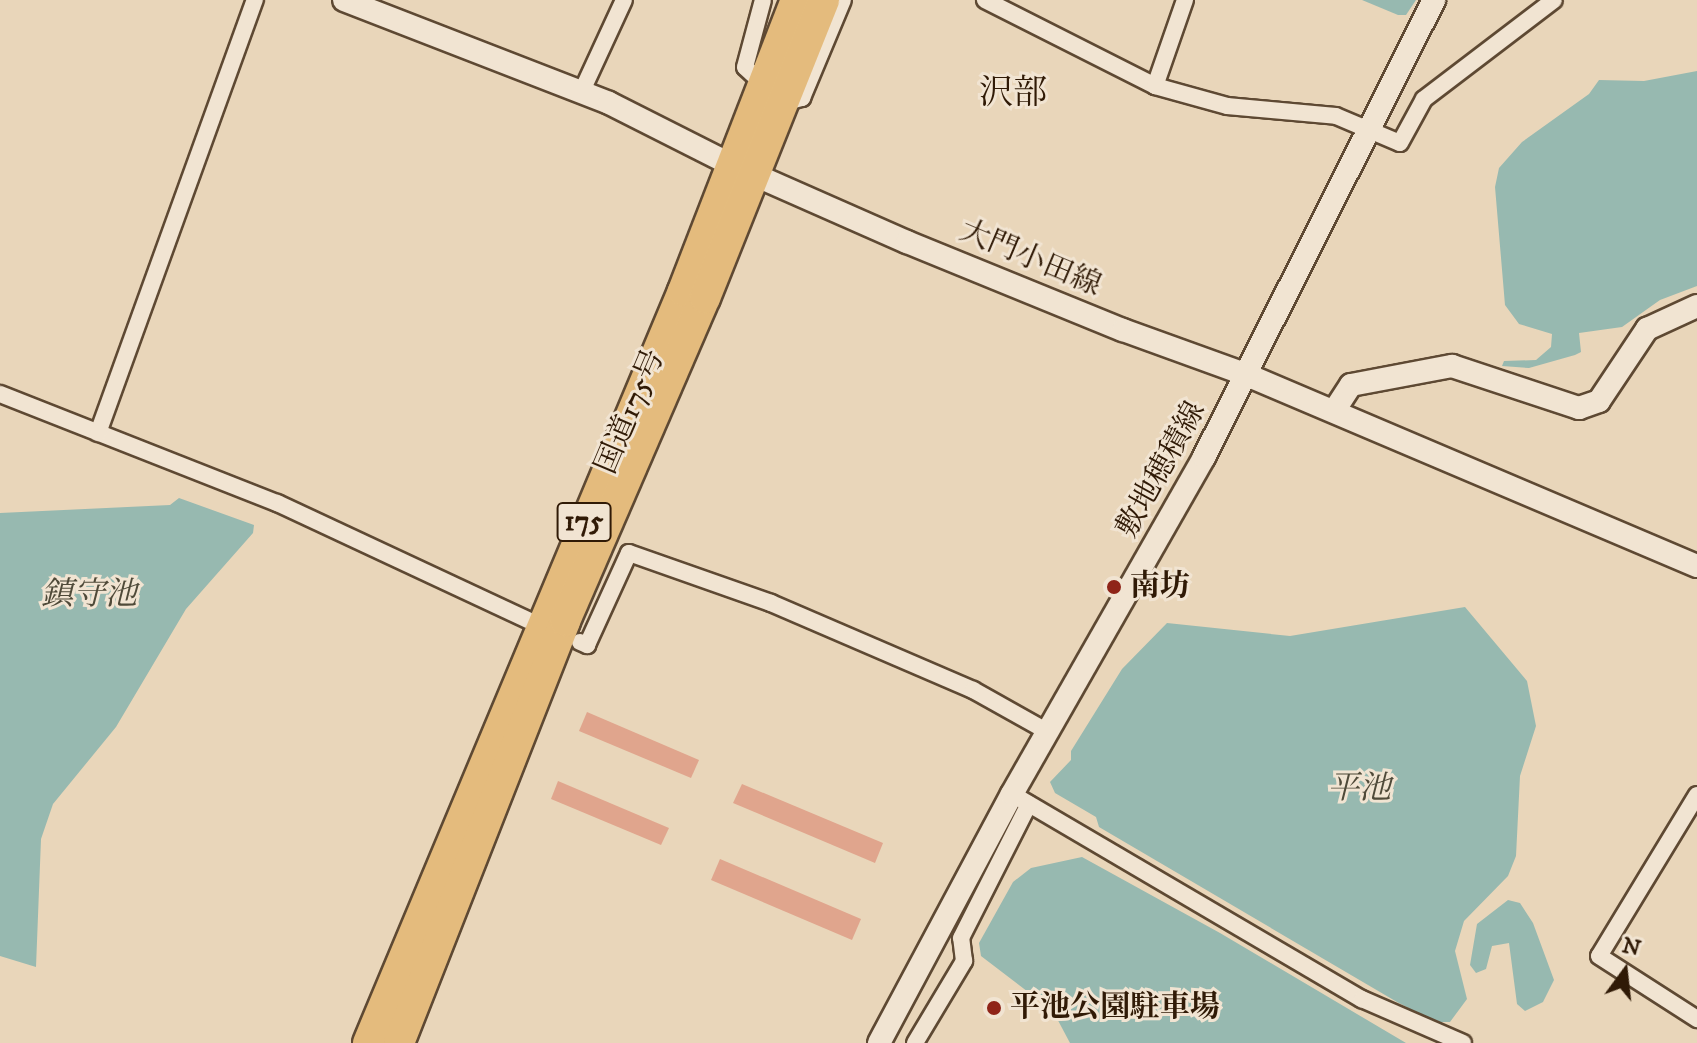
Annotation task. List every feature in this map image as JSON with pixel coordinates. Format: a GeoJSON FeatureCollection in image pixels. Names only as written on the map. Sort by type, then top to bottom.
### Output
{"type":"FeatureCollection","features":[{"type":"Feature","properties":{"kind":"highway","name":"国道175号"},"geometry":{"type":"LineString","coordinates":[[399,1043],[743,170],[772,93],[796,0]]}},
{"type":"Feature","properties":{"kind":"highway","name":"国道175号"},"geometry":{"type":"LineString","coordinates":[[772,93],[824,0]]}},
{"type":"Feature","properties":{"kind":"highway","name":"国道175号"},"geometry":{"type":"LineString","coordinates":[[368,1043],[683,291],[743,170]]}},
{"type":"Feature","properties":{"kind":"main road","name":"大門小田線"},"geometry":{"type":"LineString","coordinates":[[344,0],[663,126],[743,170],[1123,330],[1247,375],[1334,411],[1697,566]]}},
{"type":"Feature","properties":{"kind":"main road","name":"敷地穂積線"},"geometry":{"type":"LineString","coordinates":[[879,1043],[1020,799],[1048,732],[1247,375],[1434,0]]}},
{"type":"Feature","properties":{"kind":"main road"},"geometry":{"type":"LineString","coordinates":[[1334,411],[1351,385],[1452,366],[1579,408],[1599,401],[1647,329],[1697,306]]}},
{"type":"Feature","properties":{"kind":"street"},"geometry":{"type":"LineString","coordinates":[[98,433],[255,0]]}},
{"type":"Feature","properties":{"kind":"street"},"geometry":{"type":"LineString","coordinates":[[581,93],[624,0]]}},
{"type":"Feature","properties":{"kind":"street"},"geometry":{"type":"LineString","coordinates":[[763,0],[745,67],[772,93],[802,98],[843,0]]}},
{"type":"Feature","properties":{"kind":"street"},"geometry":{"type":"LineString","coordinates":[[985,0],[1155,86],[1227,106],[1336,116],[1369,127],[1400,143],[1424,99],[1554,0]]}},
{"type":"Feature","properties":{"kind":"street"},"geometry":{"type":"LineString","coordinates":[[1155,86],[1185,0]]}},
{"type":"Feature","properties":{"kind":"street"},"geometry":{"type":"LineString","coordinates":[[0,394],[277,503],[528,620]]}},
{"type":"Feature","properties":{"kind":"street"},"geometry":{"type":"LineString","coordinates":[[580,642],[587,645],[629,553],[771,603],[973,690],[1048,732]]}},
{"type":"Feature","properties":{"kind":"street"},"geometry":{"type":"LineString","coordinates":[[1697,795],[1599,956],[1697,1019]]}},
{"type":"Feature","properties":{"kind":"street"},"geometry":{"type":"LineString","coordinates":[[915,1043],[964,961],[961,938],[1020,799],[1362,999],[1463,1043]]}},
{"type":"Feature","properties":{"kind":"water"},"geometry":{"type":"Polygon","coordinates":[[[1362,0],[1416,0],[1406,15],[1398,15],[1362,0]]]}},
{"type":"Feature","properties":{"kind":"water"},"geometry":{"type":"Polygon","coordinates":[[[1697,71],[1697,286],[1660,300],[1622,327],[1579,333],[1581,352],[1575,355],[1529,368],[1502,366],[1504,361],[1536,360],[1551,347],[1552,334],[1519,324],[1505,305],[1495,187],[1499,168],[1522,142],[1589,94],[1599,80],[1644,81],[1697,71]]]}},
{"type":"Feature","properties":{"kind":"water","name":"鎮守池"},"geometry":{"type":"Polygon","coordinates":[[[179,498],[254,525],[253,533],[186,609],[116,727],[53,804],[41,839],[36,967],[0,956],[0,513],[170,505],[179,498]]]}},
{"type":"Feature","properties":{"kind":"water","name":"平池"},"geometry":{"type":"Polygon","coordinates":[[[1465,607],[1527,681],[1536,726],[1520,776],[1516,856],[1508,876],[1464,921],[1455,951],[1467,999],[1450,1022],[1435,1022],[1397,1002],[1099,827],[1096,817],[1055,793],[1050,782],[1071,760],[1071,751],[1122,669],[1167,623],[1290,636],[1465,607]]]}},
{"type":"Feature","properties":{"kind":"water"},"geometry":{"type":"Polygon","coordinates":[[[1082,857],[1220,933],[1406,1043],[1070,1043],[1053,1011],[981,956],[979,943],[1013,882],[1031,868],[1082,857]]]}},
{"type":"Feature","properties":{"kind":"water"},"geometry":{"type":"Polygon","coordinates":[[[1508,900],[1520,903],[1533,923],[1554,980],[1543,1002],[1525,1011],[1517,1004],[1509,943],[1492,946],[1486,969],[1476,973],[1470,965],[1477,924],[1508,900]]]}},
{"type":"Feature","properties":{"kind":"building"},"geometry":{"type":"Polygon","coordinates":[[[587,712],[699,760],[691,778],[579,731],[587,712]]]}},
{"type":"Feature","properties":{"kind":"building"},"geometry":{"type":"Polygon","coordinates":[[[558,781],[669,828],[661,845],[551,799],[558,781]]]}},
{"type":"Feature","properties":{"kind":"building"},"geometry":{"type":"Polygon","coordinates":[[[742,784],[883,843],[875,863],[733,803],[742,784]]]}},
{"type":"Feature","properties":{"kind":"building"},"geometry":{"type":"Polygon","coordinates":[[[720,859],[861,919],[852,940],[711,880],[720,859]]]}},
{"type":"Feature","properties":{"kind":"place","name":"南坊"},"geometry":{"type":"Point","coordinates":[1114,587]}},
{"type":"Feature","properties":{"kind":"place","name":"平池公園駐車場"},"geometry":{"type":"Point","coordinates":[994,1008]}},
{"type":"Feature","properties":{"kind":"district","name":"沢部"},"geometry":{"type":"Point","coordinates":[1013,94]}}]}
